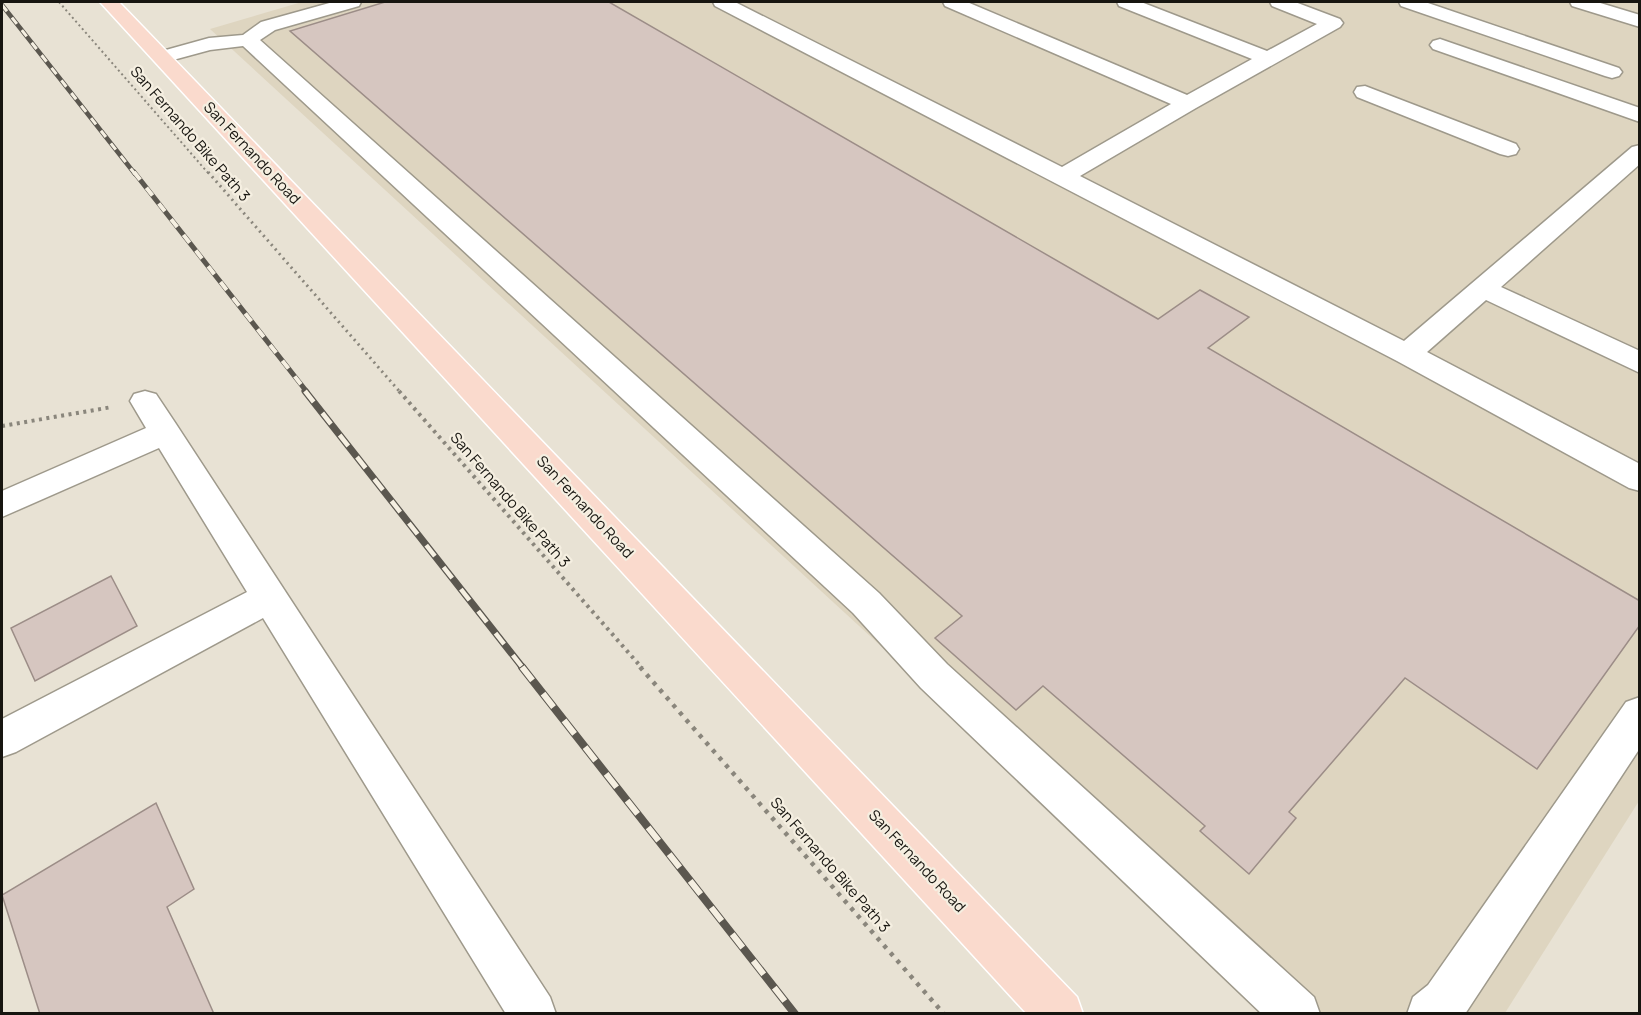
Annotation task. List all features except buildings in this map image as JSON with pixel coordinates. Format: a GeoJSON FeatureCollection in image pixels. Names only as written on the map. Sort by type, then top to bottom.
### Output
{"type":"FeatureCollection","features":[{"type":"Feature","properties":{"kind":"main road","name":"San Fernando Road"},"geometry":{"type":"LineString","coordinates":[[109,2],[1060,1014]]}},
{"type":"Feature","properties":{"kind":"street"},"geometry":{"type":"LineString","coordinates":[[162,57],[209,44],[248,40],[268,26],[352,2]]}},
{"type":"Feature","properties":{"kind":"street"},"geometry":{"type":"LineString","coordinates":[[722,2],[1407,354],[1640,478]]}},
{"type":"Feature","properties":{"kind":"street"},"geometry":{"type":"LineString","coordinates":[[952,2],[1188,103]]}},
{"type":"Feature","properties":{"kind":"street"},"geometry":{"type":"LineString","coordinates":[[1126,2],[1269,59]]}},
{"type":"Feature","properties":{"kind":"street"},"geometry":{"type":"LineString","coordinates":[[1062,177],[1188,103],[1333,23],[1279,2]]}},
{"type":"Feature","properties":{"kind":"street"},"geometry":{"type":"LineString","coordinates":[[1408,2],[1612,72]]}},
{"type":"Feature","properties":{"kind":"street"},"geometry":{"type":"LineString","coordinates":[[1579,2],[1640,21]]}},
{"type":"Feature","properties":{"kind":"street"},"geometry":{"type":"LineString","coordinates":[[248,40],[866,603],[934,676],[1297,1014]]}},
{"type":"Feature","properties":{"kind":"street"},"geometry":{"type":"LineString","coordinates":[[1440,45],[1640,116]]}},
{"type":"Feature","properties":{"kind":"street"},"geometry":{"type":"LineString","coordinates":[[1365,92],[1508,149]]}},
{"type":"Feature","properties":{"kind":"street"},"geometry":{"type":"LineString","coordinates":[[1407,354],[1640,153]]}},
{"type":"Feature","properties":{"kind":"street"},"geometry":{"type":"LineString","coordinates":[[1482,288],[1640,363]]}},
{"type":"Feature","properties":{"kind":"street"},"geometry":{"type":"LineString","coordinates":[[2,505],[155,417],[533,1014]]}},
{"type":"Feature","properties":{"kind":"street"},"geometry":{"type":"LineString","coordinates":[[2,739],[270,597]]}},
{"type":"Feature","properties":{"kind":"street"},"geometry":{"type":"LineString","coordinates":[[1430,1014],[1445,1002],[1640,714]]}},
{"type":"Feature","properties":{"kind":"path","name":"San Fernando Bike Path 3"},"geometry":{"type":"LineString","coordinates":[[59,2],[944,1014]]}},
{"type":"Feature","properties":{"kind":"path"},"geometry":{"type":"LineString","coordinates":[[2,426],[155,417]]}},
{"type":"Feature","properties":{"kind":"shaded area"},"geometry":{"type":"Polygon","coordinates":[[[302,2],[1639,2],[1639,801],[1505,1013],[1280,1013],[210,29],[302,2]]]}},
{"type":"Feature","properties":{"kind":"railway"},"geometry":{"type":"LineString","coordinates":[[2,5],[135,174]]}},
{"type":"Feature","properties":{"kind":"railway"},"geometry":{"type":"LineString","coordinates":[[134,172],[307,392]]}},
{"type":"Feature","properties":{"kind":"railway"},"geometry":{"type":"LineString","coordinates":[[305,391],[523,668]]}},
{"type":"Feature","properties":{"kind":"railway"},"geometry":{"type":"LineString","coordinates":[[522,667],[795,1014]]}}]}
